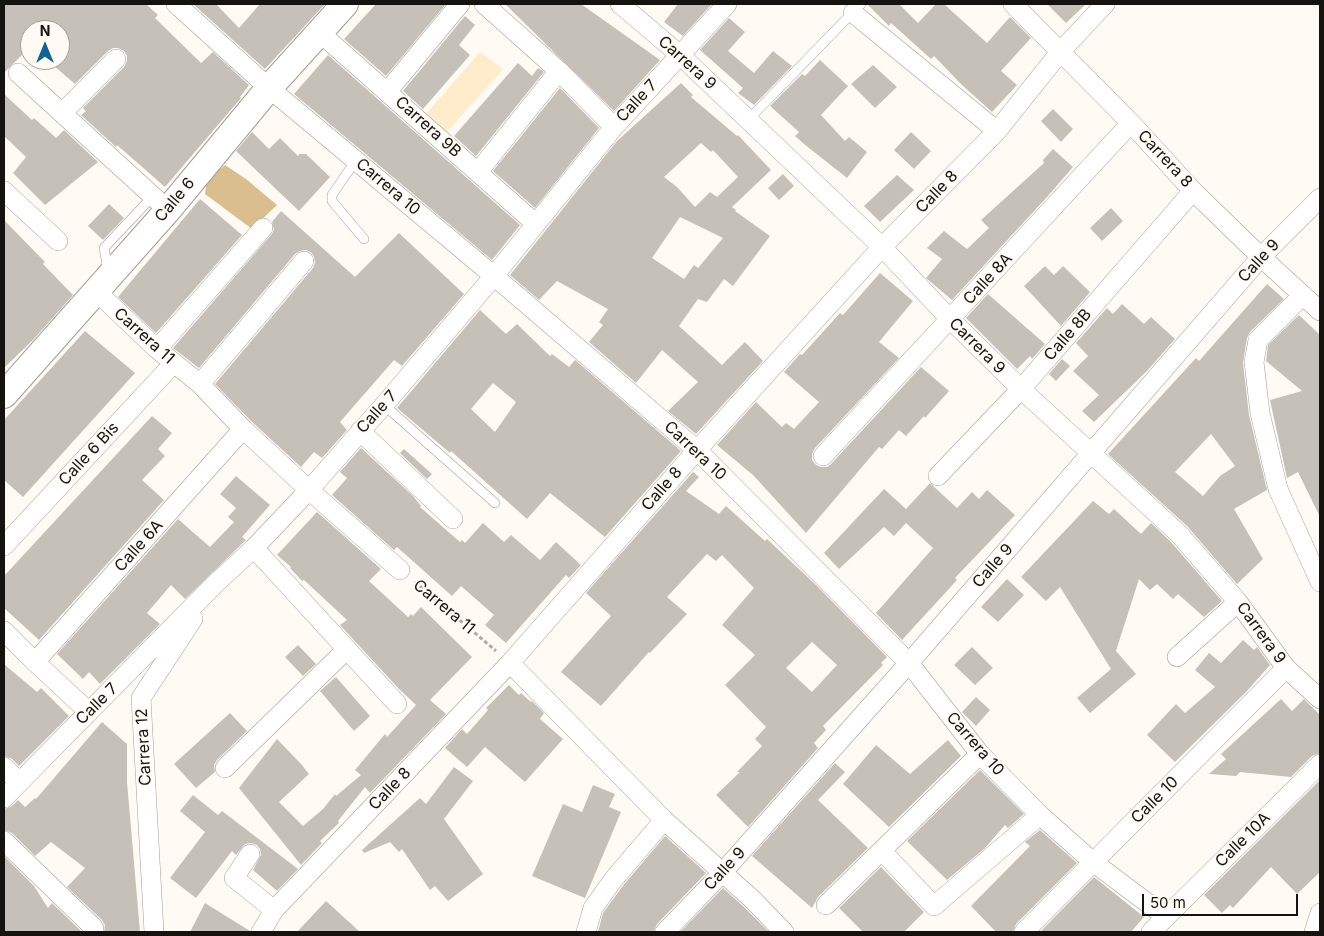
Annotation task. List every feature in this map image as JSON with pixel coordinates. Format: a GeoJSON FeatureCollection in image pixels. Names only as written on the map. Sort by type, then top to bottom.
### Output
{"type":"FeatureCollection","features":[{"type":"Feature","properties":{"kind":"main road","name":"Calle 6"},"geometry":{"type":"LineString","coordinates":[[5,392],[102,284],[160,203],[269,88],[345,4]]}},
{"type":"Feature","properties":{"kind":"street","name":"Carrera 10"},"geometry":{"type":"LineString","coordinates":[[176,4],[269,88],[494,276],[697,450],[909,664],[980,754],[1040,814],[1093,862],[1166,917]]}},
{"type":"Feature","properties":{"kind":"street"},"geometry":{"type":"LineString","coordinates":[[387,92],[460,4]]}},
{"type":"Feature","properties":{"kind":"street"},"geometry":{"type":"LineString","coordinates":[[484,4],[559,71],[614,126]]}},
{"type":"Feature","properties":{"kind":"street","name":"Carrera 9"},"geometry":{"type":"LineString","coordinates":[[620,4],[680,55],[882,247],[950,320],[1021,390],[1179,534],[1238,602],[1286,668],[1320,699]]}},
{"type":"Feature","properties":{"kind":"street","name":"Calle 7"},"geometry":{"type":"LineString","coordinates":[[4,798],[215,584],[254,548],[309,490],[494,276],[614,126],[726,4]]}},
{"type":"Feature","properties":{"kind":"street","name":"Carrera 8"},"geometry":{"type":"LineString","coordinates":[[1013,4],[1131,123],[1193,191],[1320,311]]}},
{"type":"Feature","properties":{"kind":"street","name":"Calle 8"},"geometry":{"type":"LineString","coordinates":[[261,932],[274,910],[510,663],[697,450],[882,247],[997,131],[1061,51],[1105,4]]}},
{"type":"Feature","properties":{"kind":"street"},"geometry":{"type":"LineString","coordinates":[[857,8],[997,131]]}},
{"type":"Feature","properties":{"kind":"street","name":"Carrera 9B"},"geometry":{"type":"LineString","coordinates":[[319,32],[536,224]]}},
{"type":"Feature","properties":{"kind":"street"},"geometry":{"type":"LineString","coordinates":[[62,113],[116,59]]}},
{"type":"Feature","properties":{"kind":"street"},"geometry":{"type":"LineString","coordinates":[[478,172],[559,71]]}},
{"type":"Feature","properties":{"kind":"street"},"geometry":{"type":"LineString","coordinates":[[18,74],[160,203]]}},
{"type":"Feature","properties":{"kind":"street","name":"Calle 8A"},"geometry":{"type":"LineString","coordinates":[[823,456],[1131,123]]}},
{"type":"Feature","properties":{"kind":"street"},"geometry":{"type":"LineString","coordinates":[[4,191],[58,241]]}},
{"type":"Feature","properties":{"kind":"street","name":"Calle 8B"},"geometry":{"type":"LineString","coordinates":[[938,476],[1021,390],[1193,191]]}},
{"type":"Feature","properties":{"kind":"street","name":"Calle 9"},"geometry":{"type":"LineString","coordinates":[[665,932],[722,873],[909,664],[1261,257],[1320,198]]}},
{"type":"Feature","properties":{"kind":"street"},"geometry":{"type":"LineString","coordinates":[[157,349],[263,228]]}},
{"type":"Feature","properties":{"kind":"street"},"geometry":{"type":"LineString","coordinates":[[200,384],[304,261]]}},
{"type":"Feature","properties":{"kind":"street","name":"Carrera 11"},"geometry":{"type":"LineString","coordinates":[[102,284],[157,349],[200,384],[243,429],[400,570]]}},
{"type":"Feature","properties":{"kind":"street"},"geometry":{"type":"LineString","coordinates":[[1303,295],[1258,340],[1254,362],[1260,413],[1278,489],[1320,582]]}},
{"type":"Feature","properties":{"kind":"street","name":"Calle 6 Bis"},"geometry":{"type":"LineString","coordinates":[[4,546],[174,363]]}},
{"type":"Feature","properties":{"kind":"street","name":"Calle 6A"},"geometry":{"type":"LineString","coordinates":[[35,662],[243,429]]}},
{"type":"Feature","properties":{"kind":"street"},"geometry":{"type":"LineString","coordinates":[[360,431],[452,519]]}},
{"type":"Feature","properties":{"kind":"street"},"geometry":{"type":"LineString","coordinates":[[254,548],[397,704]]}},
{"type":"Feature","properties":{"kind":"street","name":"Carrera 12"},"geometry":{"type":"LineString","coordinates":[[154,932],[141,698],[215,584]]}},
{"type":"Feature","properties":{"kind":"street"},"geometry":{"type":"LineString","coordinates":[[1176,657],[1238,602]]}},
{"type":"Feature","properties":{"kind":"street"},"geometry":{"type":"LineString","coordinates":[[4,631],[89,712]]}},
{"type":"Feature","properties":{"kind":"street"},"geometry":{"type":"LineString","coordinates":[[225,768],[347,649]]}},
{"type":"Feature","properties":{"kind":"street"},"geometry":{"type":"LineString","coordinates":[[510,663],[664,820],[752,899],[777,930]]}},
{"type":"Feature","properties":{"kind":"street","name":"Calle 10"},"geometry":{"type":"LineString","coordinates":[[1024,932],[1286,668]]}},
{"type":"Feature","properties":{"kind":"street"},"geometry":{"type":"LineString","coordinates":[[826,905],[980,754]]}},
{"type":"Feature","properties":{"kind":"street","name":"Calle 10A"},"geometry":{"type":"LineString","coordinates":[[1166,917],[1320,764]]}},
{"type":"Feature","properties":{"kind":"street"},"geometry":{"type":"LineString","coordinates":[[4,767],[19,782]]}},
{"type":"Feature","properties":{"kind":"street"},"geometry":{"type":"LineString","coordinates":[[882,851],[934,906],[1040,814]]}},
{"type":"Feature","properties":{"kind":"street"},"geometry":{"type":"LineString","coordinates":[[586,932],[593,908],[613,880],[664,820]]}},
{"type":"Feature","properties":{"kind":"street"},"geometry":{"type":"LineString","coordinates":[[4,841],[94,928]]}},
{"type":"Feature","properties":{"kind":"street"},"geometry":{"type":"LineString","coordinates":[[250,854],[234,878],[274,910]]}},
{"type":"Feature","properties":{"kind":"street"},"geometry":{"type":"LineString","coordinates":[[1314,932],[1320,913]]}},
{"type":"Feature","properties":{"kind":"street"},"geometry":{"type":"LineString","coordinates":[[1151,932],[1166,917]]}},
{"type":"Feature","properties":{"kind":"lane"},"geometry":{"type":"LineString","coordinates":[[748,120],[857,8]]}},
{"type":"Feature","properties":{"kind":"lane"},"geometry":{"type":"LineString","coordinates":[[356,160],[332,196],[332,201],[364,239]]}},
{"type":"Feature","properties":{"kind":"lane"},"geometry":{"type":"LineString","coordinates":[[384,405],[495,503]]}},
{"type":"Feature","properties":{"kind":"path","name":"Carrera 11"},"geometry":{"type":"LineString","coordinates":[[400,570],[510,663]]}},
{"type":"Feature","properties":{"kind":"shaded area"},"geometry":{"type":"Polygon","coordinates":[[[480,52],[503,69],[446,133],[424,116],[480,52]]]}},
{"type":"Feature","properties":{"kind":"shaded area"},"geometry":{"type":"Polygon","coordinates":[[[225,165],[246,179],[277,205],[252,229],[205,194],[207,180],[225,165]]]}},
{"type":"Feature","properties":{"kind":"building"},"geometry":{"type":"Polygon","coordinates":[[[4,4],[146,4],[158,15],[155,18],[201,63],[213,52],[249,85],[241,98],[165,187],[117,145],[116,147],[81,115],[86,111],[83,108],[124,67],[127,56],[124,51],[113,48],[108,51],[75,84],[59,70],[70,70],[70,20],[20,20],[20,57],[4,73],[4,4]]]}},
{"type":"Feature","properties":{"kind":"building"},"geometry":{"type":"Polygon","coordinates":[[[193,4],[216,4],[239,28],[260,4],[325,4],[265,69],[193,4]]]}},
{"type":"Feature","properties":{"kind":"building"},"geometry":{"type":"Polygon","coordinates":[[[376,4],[446,4],[386,76],[344,39],[376,4]]]}},
{"type":"Feature","properties":{"kind":"building"},"geometry":{"type":"Polygon","coordinates":[[[505,4],[581,4],[660,60],[614,111],[505,4]]]}},
{"type":"Feature","properties":{"kind":"building"},"geometry":{"type":"Polygon","coordinates":[[[678,4],[712,4],[683,36],[664,22],[678,4]]]}},
{"type":"Feature","properties":{"kind":"building"},"geometry":{"type":"Polygon","coordinates":[[[867,4],[899,4],[918,23],[936,4],[944,4],[987,43],[1010,17],[1031,38],[1001,71],[1017,85],[992,112],[934,56],[931,59],[891,23],[889,26],[867,4]]]}},
{"type":"Feature","properties":{"kind":"building"},"geometry":{"type":"Polygon","coordinates":[[[1047,4],[1086,4],[1066,23],[1047,4]]]}},
{"type":"Feature","properties":{"kind":"building"},"geometry":{"type":"Polygon","coordinates":[[[465,16],[475,25],[459,45],[470,55],[423,109],[403,91],[465,16]]]}},
{"type":"Feature","properties":{"kind":"building"},"geometry":{"type":"Polygon","coordinates":[[[729,18],[745,32],[728,51],[754,73],[773,51],[792,66],[754,105],[738,93],[743,88],[700,50],[729,18]]]}},
{"type":"Feature","properties":{"kind":"building"},"geometry":{"type":"Polygon","coordinates":[[[328,55],[520,225],[492,260],[294,94],[328,55]]]}},
{"type":"Feature","properties":{"kind":"building"},"geometry":{"type":"Polygon","coordinates":[[[820,60],[848,86],[821,115],[845,141],[849,137],[867,152],[847,178],[795,136],[799,132],[770,106],[802,74],[805,76],[820,60]]]}},
{"type":"Feature","properties":{"kind":"building"},"geometry":{"type":"Polygon","coordinates":[[[518,63],[532,76],[538,68],[544,72],[476,156],[454,136],[518,63]]]}},
{"type":"Feature","properties":{"kind":"building"},"geometry":{"type":"Polygon","coordinates":[[[873,65],[897,87],[875,108],[851,84],[873,65]]]}},
{"type":"Feature","properties":{"kind":"building"},"geometry":{"type":"Polygon","coordinates":[[[681,83],[693,95],[691,97],[738,135],[771,170],[732,207],[770,236],[733,286],[724,279],[707,302],[698,299],[679,326],[722,365],[745,342],[763,361],[696,434],[668,411],[698,382],[662,350],[636,383],[589,342],[603,325],[599,322],[608,309],[557,281],[539,300],[510,275],[617,141],[681,83]],[[701,143],[664,177],[677,187],[695,207],[710,192],[717,197],[738,177],[713,150],[711,152],[701,143]],[[680,217],[652,258],[684,279],[694,265],[698,268],[723,238],[680,217]]]}},
{"type":"Feature","properties":{"kind":"building"},"geometry":{"type":"Polygon","coordinates":[[[560,88],[599,128],[535,208],[493,171],[560,88]]]}},
{"type":"Feature","properties":{"kind":"building"},"geometry":{"type":"Polygon","coordinates":[[[4,94],[32,120],[34,118],[56,138],[64,130],[98,162],[45,205],[13,173],[26,157],[4,136],[4,94]]]}},
{"type":"Feature","properties":{"kind":"building"},"geometry":{"type":"Polygon","coordinates":[[[1053,109],[1073,129],[1061,142],[1041,121],[1053,109]]]}},
{"type":"Feature","properties":{"kind":"building"},"geometry":{"type":"Polygon","coordinates":[[[252,132],[269,149],[280,138],[298,156],[299,154],[306,154],[330,177],[299,211],[236,151],[252,132]]]}},
{"type":"Feature","properties":{"kind":"building"},"geometry":{"type":"Polygon","coordinates":[[[911,132],[931,151],[914,169],[894,150],[911,132]]]}},
{"type":"Feature","properties":{"kind":"building"},"geometry":{"type":"Polygon","coordinates":[[[1053,149],[1073,167],[952,300],[926,278],[942,259],[927,248],[944,231],[967,249],[989,228],[981,220],[1044,163],[1043,160],[1053,149]]]}},
{"type":"Feature","properties":{"kind":"building"},"geometry":{"type":"Polygon","coordinates":[[[783,174],[794,186],[779,200],[768,188],[783,174]]]}},
{"type":"Feature","properties":{"kind":"building"},"geometry":{"type":"Polygon","coordinates":[[[897,175],[914,190],[880,222],[864,206],[897,175]]]}},
{"type":"Feature","properties":{"kind":"building"},"geometry":{"type":"Polygon","coordinates":[[[200,199],[242,235],[156,333],[118,297],[200,199]]]}},
{"type":"Feature","properties":{"kind":"building"},"geometry":{"type":"Polygon","coordinates":[[[109,204],[124,218],[103,240],[88,226],[109,204]]]}},
{"type":"Feature","properties":{"kind":"building"},"geometry":{"type":"Polygon","coordinates":[[[1111,208],[1123,221],[1102,241],[1090,228],[1111,208]]]}},
{"type":"Feature","properties":{"kind":"building"},"geometry":{"type":"Polygon","coordinates":[[[281,211],[355,277],[399,233],[464,294],[402,366],[394,360],[340,422],[347,430],[322,458],[314,452],[301,467],[251,421],[215,384],[313,268],[315,263],[312,253],[306,250],[295,254],[199,368],[173,348],[271,235],[274,230],[272,222],[281,211]]]}},
{"type":"Feature","properties":{"kind":"building"},"geometry":{"type":"Polygon","coordinates":[[[4,220],[45,262],[43,264],[73,295],[33,340],[4,368],[4,220]]]}},
{"type":"Feature","properties":{"kind":"building"},"geometry":{"type":"Polygon","coordinates":[[[1045,266],[1054,275],[1063,266],[1090,292],[1061,326],[1024,286],[1045,266]]]}},
{"type":"Feature","properties":{"kind":"building"},"geometry":{"type":"Polygon","coordinates":[[[880,273],[913,301],[879,342],[899,358],[815,448],[812,460],[821,467],[827,467],[831,464],[921,367],[949,391],[906,436],[899,430],[882,449],[879,447],[806,533],[753,475],[717,445],[756,402],[782,427],[786,423],[794,429],[819,402],[784,372],[840,313],[843,315],[880,273]]]}},
{"type":"Feature","properties":{"kind":"building"},"geometry":{"type":"Polygon","coordinates":[[[1267,284],[1284,299],[1250,332],[1247,338],[1243,363],[1249,415],[1267,490],[1234,509],[1263,559],[1237,584],[1187,526],[1108,454],[1196,358],[1199,361],[1267,284]],[[1211,434],[1175,472],[1203,496],[1220,476],[1235,466],[1211,434]]]}},
{"type":"Feature","properties":{"kind":"building"},"geometry":{"type":"Polygon","coordinates":[[[988,294],[1045,344],[1032,359],[1030,356],[1017,369],[966,318],[988,294]]]}},
{"type":"Feature","properties":{"kind":"building"},"geometry":{"type":"Polygon","coordinates":[[[1122,304],[1144,324],[1151,317],[1175,339],[1147,371],[1094,422],[1082,411],[1099,395],[1073,371],[1088,356],[1076,343],[1107,308],[1113,314],[1122,304]]]}},
{"type":"Feature","properties":{"kind":"building"},"geometry":{"type":"Polygon","coordinates":[[[480,310],[506,334],[517,324],[550,356],[552,354],[569,367],[575,360],[681,451],[605,537],[550,493],[527,519],[451,451],[450,453],[397,408],[480,310]],[[493,383],[471,409],[495,432],[516,402],[493,383]]]}},
{"type":"Feature","properties":{"kind":"building"},"geometry":{"type":"Polygon","coordinates":[[[1299,315],[1320,335],[1320,517],[1298,472],[1287,478],[1270,400],[1302,391],[1266,361],[1268,345],[1299,315]]]}},
{"type":"Feature","properties":{"kind":"building"},"geometry":{"type":"Polygon","coordinates":[[[85,331],[135,373],[23,497],[4,480],[4,420],[85,331]]]}},
{"type":"Feature","properties":{"kind":"building"},"geometry":{"type":"Polygon","coordinates":[[[1062,359],[1070,366],[1056,381],[1049,374],[1062,359]]]}},
{"type":"Feature","properties":{"kind":"building"},"geometry":{"type":"Polygon","coordinates":[[[152,416],[172,433],[158,449],[165,456],[142,480],[164,500],[39,640],[4,608],[4,576],[152,416]]]}},
{"type":"Feature","properties":{"kind":"building"},"geometry":{"type":"Polygon","coordinates":[[[361,448],[413,496],[420,507],[460,542],[462,540],[465,543],[483,523],[504,542],[511,535],[540,560],[556,542],[581,565],[569,578],[566,575],[506,643],[485,625],[494,615],[461,586],[452,596],[397,547],[394,550],[332,495],[347,478],[340,472],[361,448]]]}},
{"type":"Feature","properties":{"kind":"building"},"geometry":{"type":"Polygon","coordinates":[[[404,449],[432,474],[427,479],[400,453],[404,449]]]}},
{"type":"Feature","properties":{"kind":"building"},"geometry":{"type":"Polygon","coordinates":[[[693,472],[699,477],[686,491],[719,514],[726,506],[765,541],[767,539],[815,584],[887,657],[881,663],[883,665],[823,726],[826,730],[814,743],[818,748],[748,827],[716,795],[740,772],[737,772],[762,746],[755,739],[766,727],[725,685],[755,655],[722,625],[754,588],[722,555],[716,561],[707,554],[667,597],[687,614],[649,652],[601,706],[561,672],[611,616],[586,593],[693,472]],[[812,642],[786,668],[812,692],[837,665],[812,642]]]}},
{"type":"Feature","properties":{"kind":"building"},"geometry":{"type":"Polygon","coordinates":[[[236,476],[270,505],[242,537],[246,540],[185,599],[171,585],[147,613],[160,624],[100,684],[89,672],[83,679],[57,654],[178,519],[210,547],[234,522],[228,517],[236,508],[220,494],[236,476]]]}},
{"type":"Feature","properties":{"kind":"building"},"geometry":{"type":"Polygon","coordinates":[[[930,483],[957,508],[972,492],[979,499],[987,490],[1015,515],[955,578],[957,580],[902,640],[876,613],[933,548],[906,523],[894,536],[884,527],[839,569],[824,553],[884,489],[906,509],[930,483]]]}},
{"type":"Feature","properties":{"kind":"building"},"geometry":{"type":"Polygon","coordinates":[[[1093,501],[1109,514],[1114,509],[1141,534],[1151,523],[1171,542],[1222,601],[1204,617],[1178,594],[1173,599],[1157,584],[1150,590],[1139,579],[1116,651],[1136,674],[1090,713],[1077,698],[1111,669],[1060,587],[1046,601],[1021,577],[1093,501]]]}},
{"type":"Feature","properties":{"kind":"building"},"geometry":{"type":"Polygon","coordinates":[[[317,512],[381,569],[369,581],[408,617],[411,614],[413,616],[421,607],[472,657],[430,700],[446,714],[370,793],[365,787],[338,821],[339,823],[320,841],[322,843],[301,865],[239,788],[277,739],[309,774],[279,802],[303,826],[323,809],[335,794],[336,796],[361,775],[355,770],[385,734],[387,737],[416,705],[340,625],[347,620],[304,580],[302,581],[291,567],[277,555],[317,512]]]}},
{"type":"Feature","properties":{"kind":"building"},"geometry":{"type":"Polygon","coordinates":[[[1007,579],[1024,595],[998,622],[981,607],[1007,579]]]}},
{"type":"Feature","properties":{"kind":"building"},"geometry":{"type":"Polygon","coordinates":[[[1243,640],[1254,650],[1257,647],[1270,665],[1246,692],[1175,762],[1147,735],[1176,704],[1185,713],[1215,687],[1195,670],[1209,653],[1221,663],[1243,640]]]}},
{"type":"Feature","properties":{"kind":"building"},"geometry":{"type":"Polygon","coordinates":[[[298,645],[316,664],[303,676],[285,657],[298,645]]]}},
{"type":"Feature","properties":{"kind":"building"},"geometry":{"type":"Polygon","coordinates":[[[972,647],[993,668],[975,685],[954,665],[972,647]]]}},
{"type":"Feature","properties":{"kind":"building"},"geometry":{"type":"Polygon","coordinates":[[[4,664],[37,692],[41,688],[69,716],[19,766],[12,759],[4,756],[4,664]]]}},
{"type":"Feature","properties":{"kind":"building"},"geometry":{"type":"Polygon","coordinates":[[[336,677],[370,716],[354,731],[320,691],[336,677]]]}},
{"type":"Feature","properties":{"kind":"building"},"geometry":{"type":"Polygon","coordinates":[[[509,685],[519,695],[521,693],[532,701],[544,713],[540,719],[563,739],[525,782],[485,747],[467,767],[445,748],[462,729],[467,734],[488,710],[486,708],[509,685]]]}},
{"type":"Feature","properties":{"kind":"building"},"geometry":{"type":"Polygon","coordinates":[[[976,697],[990,710],[976,726],[962,712],[976,697]]]}},
{"type":"Feature","properties":{"kind":"building"},"geometry":{"type":"Polygon","coordinates":[[[1281,699],[1292,711],[1304,699],[1320,715],[1320,753],[1312,756],[1291,777],[1240,772],[1236,776],[1209,774],[1226,759],[1221,754],[1281,699]]]}},
{"type":"Feature","properties":{"kind":"building"},"geometry":{"type":"Polygon","coordinates":[[[230,713],[247,731],[217,760],[214,765],[215,772],[196,788],[174,764],[230,713]]]}},
{"type":"Feature","properties":{"kind":"building"},"geometry":{"type":"Polygon","coordinates":[[[102,722],[127,744],[127,782],[140,932],[104,932],[105,925],[102,920],[67,887],[85,868],[51,842],[35,856],[12,833],[4,830],[4,809],[12,806],[18,800],[25,807],[36,799],[102,722]]]}},
{"type":"Feature","properties":{"kind":"building"},"geometry":{"type":"Polygon","coordinates":[[[948,740],[961,756],[889,827],[843,784],[876,745],[910,774],[948,740]]]}},
{"type":"Feature","properties":{"kind":"building"},"geometry":{"type":"Polygon","coordinates":[[[835,763],[845,772],[818,800],[868,848],[818,897],[812,908],[752,856],[835,763]]]}},
{"type":"Feature","properties":{"kind":"building"},"geometry":{"type":"Polygon","coordinates":[[[454,767],[473,781],[444,819],[483,874],[448,901],[435,886],[430,890],[402,849],[399,852],[390,842],[364,853],[362,850],[420,798],[426,804],[454,767]]]}},
{"type":"Feature","properties":{"kind":"building"},"geometry":{"type":"Polygon","coordinates":[[[980,770],[1024,814],[1008,828],[1005,825],[985,848],[947,880],[907,841],[980,770]]]}},
{"type":"Feature","properties":{"kind":"building"},"geometry":{"type":"Polygon","coordinates":[[[1320,780],[1320,872],[1297,894],[1271,867],[1233,908],[1230,905],[1222,913],[1204,895],[1320,780]]]}},
{"type":"Feature","properties":{"kind":"building"},"geometry":{"type":"Polygon","coordinates":[[[593,785],[615,794],[609,807],[621,812],[585,898],[532,876],[563,804],[582,812],[593,785]]]}},
{"type":"Feature","properties":{"kind":"building"},"geometry":{"type":"Polygon","coordinates":[[[193,795],[218,815],[222,811],[298,869],[277,891],[253,870],[261,855],[260,849],[257,845],[251,843],[245,844],[236,855],[232,851],[196,898],[170,878],[205,832],[180,811],[193,795]]]}},
{"type":"Feature","properties":{"kind":"building"},"geometry":{"type":"Polygon","coordinates":[[[1040,830],[1077,863],[1016,924],[1013,932],[996,932],[971,906],[1030,846],[1025,842],[1040,830]]]}},
{"type":"Feature","properties":{"kind":"building"},"geometry":{"type":"Polygon","coordinates":[[[665,836],[706,873],[657,924],[654,932],[598,932],[603,913],[622,887],[665,836]]]}},
{"type":"Feature","properties":{"kind":"building"},"geometry":{"type":"Polygon","coordinates":[[[4,856],[34,886],[48,908],[52,903],[82,932],[4,932],[4,856]]]}},
{"type":"Feature","properties":{"kind":"building"},"geometry":{"type":"Polygon","coordinates":[[[881,867],[924,912],[904,932],[863,932],[839,908],[881,867]]]}},
{"type":"Feature","properties":{"kind":"building"},"geometry":{"type":"Polygon","coordinates":[[[1094,877],[1144,917],[1131,932],[1040,932],[1094,877]]]}},
{"type":"Feature","properties":{"kind":"building"},"geometry":{"type":"Polygon","coordinates":[[[723,888],[744,907],[769,932],[680,932],[723,888]]]}},
{"type":"Feature","properties":{"kind":"building"},"geometry":{"type":"Polygon","coordinates":[[[326,901],[360,932],[297,932],[326,901]]]}},
{"type":"Feature","properties":{"kind":"building"},"geometry":{"type":"Polygon","coordinates":[[[205,903],[250,931],[250,932],[190,932],[205,903]]]}}]}
